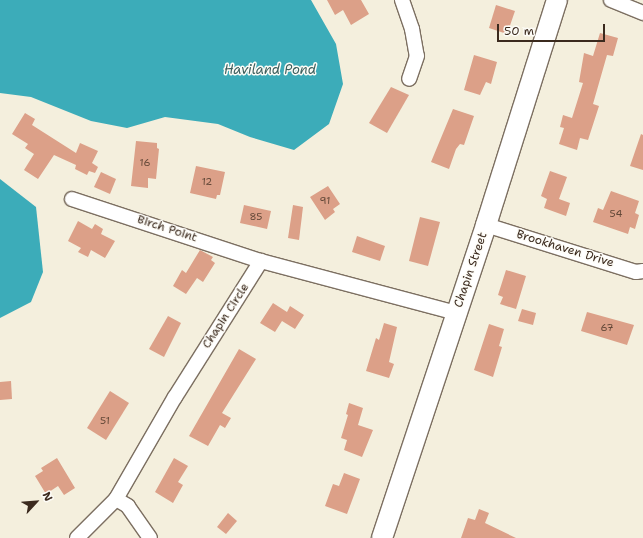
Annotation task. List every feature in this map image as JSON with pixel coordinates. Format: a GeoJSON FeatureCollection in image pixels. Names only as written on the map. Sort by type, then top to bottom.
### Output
{"type":"FeatureCollection","features":[{"type":"Feature","properties":{"kind":"main road","name":"Chapin Street"},"geometry":{"type":"LineString","coordinates":[[382,538],[486,225],[557,0]]}},
{"type":"Feature","properties":{"kind":"street"},"geometry":{"type":"LineString","coordinates":[[402,0],[412,29],[417,56],[409,79]]}},
{"type":"Feature","properties":{"kind":"street"},"geometry":{"type":"LineString","coordinates":[[611,0],[643,13]]}},
{"type":"Feature","properties":{"kind":"street","name":"Birch Point"},"geometry":{"type":"LineString","coordinates":[[72,199],[262,260]]}},
{"type":"Feature","properties":{"kind":"street","name":"Brookhaven Drive"},"geometry":{"type":"LineString","coordinates":[[486,225],[636,272],[643,271]]}},
{"type":"Feature","properties":{"kind":"street"},"geometry":{"type":"LineString","coordinates":[[262,260],[456,313]]}},
{"type":"Feature","properties":{"kind":"street","name":"Chapin Circle"},"geometry":{"type":"LineString","coordinates":[[77,538],[116,499],[175,397],[262,260]]}},
{"type":"Feature","properties":{"kind":"street"},"geometry":{"type":"LineString","coordinates":[[116,499],[128,506],[150,538]]}},
{"type":"Feature","properties":{"kind":"water","name":"Haviland Pond"},"geometry":{"type":"Polygon","coordinates":[[[0,0],[311,0],[336,44],[343,84],[329,124],[294,150],[250,137],[218,124],[165,117],[127,128],[91,121],[31,97],[0,93],[0,0]]]}},
{"type":"Feature","properties":{"kind":"water"},"geometry":{"type":"Polygon","coordinates":[[[0,179],[36,207],[43,272],[31,302],[0,318],[0,179]]]}},
{"type":"Feature","properties":{"kind":"building"},"geometry":{"type":"Polygon","coordinates":[[[327,0],[361,0],[369,14],[351,25],[343,10],[335,15],[327,0]]]}},
{"type":"Feature","properties":{"kind":"building"},"geometry":{"type":"Polygon","coordinates":[[[496,5],[515,11],[507,34],[489,28],[496,5]]]}},
{"type":"Feature","properties":{"kind":"building"},"geometry":{"type":"Polygon","coordinates":[[[600,33],[618,38],[613,56],[607,55],[593,104],[599,106],[588,140],[580,138],[577,150],[559,144],[564,128],[560,127],[563,115],[572,118],[583,83],[579,82],[584,53],[593,56],[600,33]]]}},
{"type":"Feature","properties":{"kind":"building"},"geometry":{"type":"Polygon","coordinates":[[[474,55],[497,62],[491,84],[486,82],[480,95],[464,90],[474,55]]]}},
{"type":"Feature","properties":{"kind":"building"},"geometry":{"type":"Polygon","coordinates":[[[391,87],[409,95],[387,133],[369,123],[391,87]]]}},
{"type":"Feature","properties":{"kind":"building"},"geometry":{"type":"Polygon","coordinates":[[[453,109],[474,116],[464,145],[460,144],[456,149],[449,169],[431,162],[453,109]]]}},
{"type":"Feature","properties":{"kind":"building"},"geometry":{"type":"Polygon","coordinates":[[[25,113],[35,119],[32,125],[76,153],[80,143],[98,151],[92,163],[98,167],[95,173],[89,171],[87,175],[75,169],[76,165],[54,155],[38,179],[24,170],[34,154],[25,148],[28,144],[12,134],[25,113]]]}},
{"type":"Feature","properties":{"kind":"building"},"geometry":{"type":"Polygon","coordinates":[[[641,134],[643,135],[643,170],[630,166],[641,134]]]}},
{"type":"Feature","properties":{"kind":"building"},"geometry":{"type":"Polygon","coordinates":[[[136,141],[157,143],[157,148],[159,149],[156,179],[148,178],[148,188],[131,186],[136,141]]]}},
{"type":"Feature","properties":{"kind":"building"},"geometry":{"type":"Polygon","coordinates":[[[196,166],[225,172],[220,195],[217,195],[216,199],[190,193],[196,166]]]}},
{"type":"Feature","properties":{"kind":"building"},"geometry":{"type":"Polygon","coordinates":[[[550,171],[567,177],[559,199],[570,203],[566,216],[544,208],[547,199],[541,196],[550,171]]]}},
{"type":"Feature","properties":{"kind":"building"},"geometry":{"type":"Polygon","coordinates":[[[101,172],[116,179],[110,194],[94,187],[101,172]]]}},
{"type":"Feature","properties":{"kind":"building"},"geometry":{"type":"Polygon","coordinates":[[[328,186],[340,204],[333,209],[335,212],[325,220],[310,197],[328,186]]]}},
{"type":"Feature","properties":{"kind":"building"},"geometry":{"type":"Polygon","coordinates":[[[611,191],[639,201],[635,213],[639,215],[635,229],[630,227],[628,234],[593,222],[598,208],[603,210],[611,191]]]}},
{"type":"Feature","properties":{"kind":"building"},"geometry":{"type":"Polygon","coordinates":[[[244,205],[271,211],[267,229],[240,223],[244,205]]]}},
{"type":"Feature","properties":{"kind":"building"},"geometry":{"type":"Polygon","coordinates":[[[293,205],[303,207],[299,240],[288,238],[293,205]]]}},
{"type":"Feature","properties":{"kind":"building"},"geometry":{"type":"Polygon","coordinates":[[[420,217],[440,222],[428,266],[409,261],[420,217]]]}},
{"type":"Feature","properties":{"kind":"building"},"geometry":{"type":"Polygon","coordinates":[[[78,221],[92,229],[95,224],[103,229],[101,234],[115,241],[105,258],[91,250],[88,257],[78,252],[81,248],[68,241],[78,221]]]}},
{"type":"Feature","properties":{"kind":"building"},"geometry":{"type":"Polygon","coordinates":[[[357,236],[385,246],[380,261],[352,252],[357,236]]]}},
{"type":"Feature","properties":{"kind":"building"},"geometry":{"type":"Polygon","coordinates":[[[200,250],[213,257],[211,260],[215,263],[203,282],[197,278],[186,294],[173,286],[182,270],[186,273],[200,250]]]}},
{"type":"Feature","properties":{"kind":"building"},"geometry":{"type":"Polygon","coordinates":[[[506,270],[526,276],[516,309],[500,304],[503,297],[498,295],[506,270]]]}},
{"type":"Feature","properties":{"kind":"building"},"geometry":{"type":"Polygon","coordinates":[[[273,303],[287,312],[290,306],[304,315],[295,329],[282,321],[275,332],[260,323],[273,303]]]}},
{"type":"Feature","properties":{"kind":"building"},"geometry":{"type":"Polygon","coordinates":[[[522,309],[536,313],[533,325],[518,321],[522,309]]]}},
{"type":"Feature","properties":{"kind":"building"},"geometry":{"type":"Polygon","coordinates":[[[587,312],[634,325],[627,345],[581,331],[587,312]]]}},
{"type":"Feature","properties":{"kind":"building"},"geometry":{"type":"Polygon","coordinates":[[[168,316],[181,323],[164,357],[149,349],[168,316]]]}},
{"type":"Feature","properties":{"kind":"building"},"geometry":{"type":"Polygon","coordinates":[[[384,323],[397,327],[389,362],[394,364],[389,378],[366,371],[376,338],[379,340],[384,323]]]}},
{"type":"Feature","properties":{"kind":"building"},"geometry":{"type":"Polygon","coordinates":[[[489,324],[504,329],[499,346],[502,347],[493,377],[474,370],[489,324]]]}},
{"type":"Feature","properties":{"kind":"building"},"geometry":{"type":"Polygon","coordinates":[[[239,349],[256,359],[222,413],[231,418],[225,428],[220,425],[208,446],[189,436],[239,349]]]}},
{"type":"Feature","properties":{"kind":"building"},"geometry":{"type":"Polygon","coordinates":[[[11,381],[12,399],[0,400],[0,382],[11,381]]]}},
{"type":"Feature","properties":{"kind":"building"},"geometry":{"type":"Polygon","coordinates":[[[110,391],[129,403],[106,440],[87,428],[110,391]]]}},
{"type":"Feature","properties":{"kind":"building"},"geometry":{"type":"Polygon","coordinates":[[[349,403],[363,408],[358,425],[373,430],[362,457],[344,450],[347,440],[341,438],[348,415],[346,414],[349,403]]]}},
{"type":"Feature","properties":{"kind":"building"},"geometry":{"type":"Polygon","coordinates":[[[57,458],[75,488],[64,495],[58,486],[46,494],[35,476],[43,471],[41,468],[57,458]]]}},
{"type":"Feature","properties":{"kind":"building"},"geometry":{"type":"Polygon","coordinates":[[[174,458],[188,466],[178,482],[183,485],[173,503],[155,492],[174,458]]]}},
{"type":"Feature","properties":{"kind":"building"},"geometry":{"type":"Polygon","coordinates":[[[344,473],[360,479],[347,514],[325,506],[333,484],[339,486],[344,473]]]}},
{"type":"Feature","properties":{"kind":"building"},"geometry":{"type":"Polygon","coordinates":[[[479,509],[489,513],[485,523],[516,538],[461,538],[468,518],[475,520],[479,509]]]}},
{"type":"Feature","properties":{"kind":"building"},"geometry":{"type":"Polygon","coordinates":[[[228,513],[237,521],[226,534],[217,527],[228,513]]]}}]}
